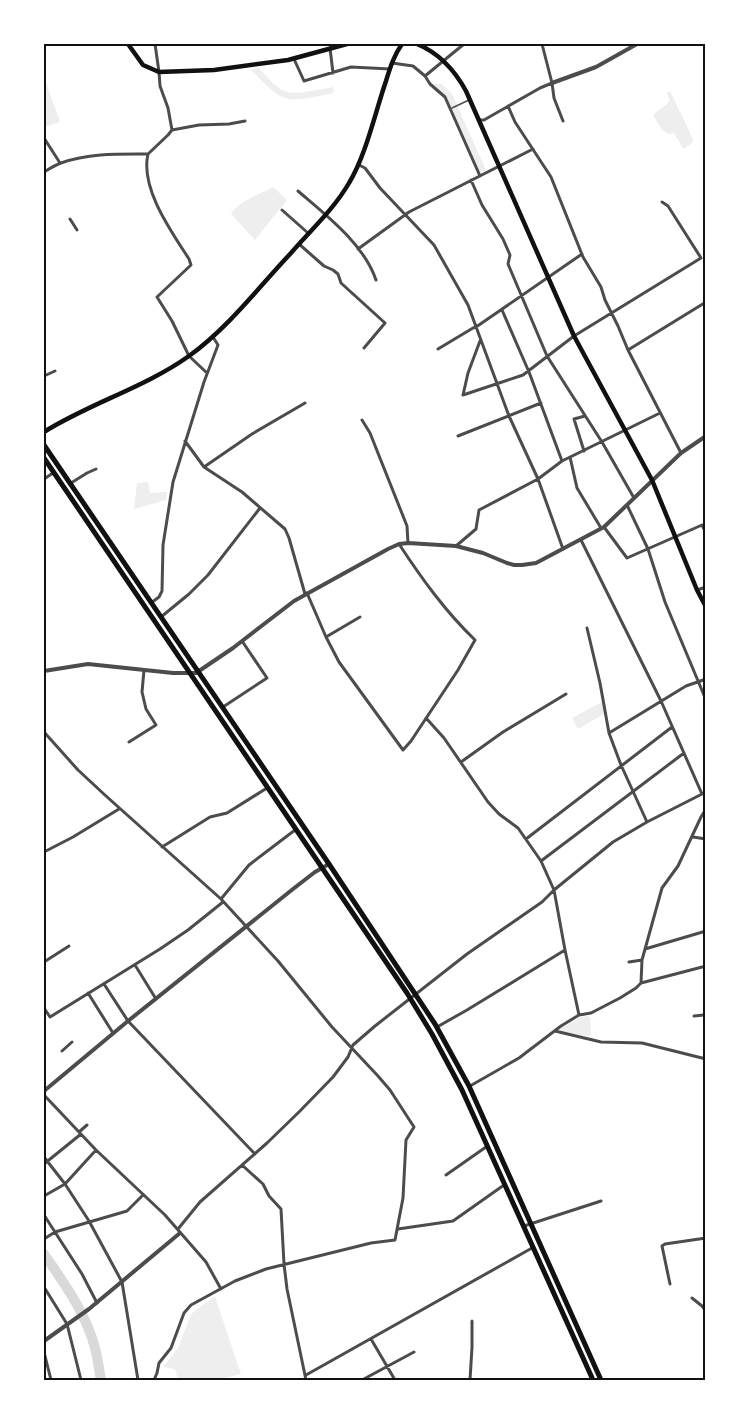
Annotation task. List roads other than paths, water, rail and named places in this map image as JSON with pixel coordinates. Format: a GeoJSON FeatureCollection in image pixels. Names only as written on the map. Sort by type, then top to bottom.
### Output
{"type":"FeatureCollection","features":[{"type":"Feature","properties":{"kind":"main road"},"geometry":{"type":"LineString","coordinates":[[128,44],[143,65],[159,72],[214,70],[294,59],[347,44]]}},
{"type":"Feature","properties":{"kind":"main road"},"geometry":{"type":"LineString","coordinates":[[44,432],[162,373],[213,337],[239,310],[345,191],[359,165],[391,66],[402,44]]}},
{"type":"Feature","properties":{"kind":"main road"},"geometry":{"type":"LineString","coordinates":[[417,44],[434,52],[444,61],[458,78],[470,100],[574,336],[652,480],[705,607]]}},
{"type":"Feature","properties":{"kind":"main road"},"geometry":{"type":"LineString","coordinates":[[44,445],[160,618],[295,830],[437,1027],[469,1086],[601,1380]]}},
{"type":"Feature","properties":{"kind":"main road"},"geometry":{"type":"LineString","coordinates":[[44,458],[194,673],[222,708],[329,864],[413,996],[462,1090],[593,1380]]}},
{"type":"Feature","properties":{"kind":"street"},"geometry":{"type":"LineString","coordinates":[[155,44],[160,86],[168,108],[172,130]]}},
{"type":"Feature","properties":{"kind":"street"},"geometry":{"type":"LineString","coordinates":[[425,76],[464,44]]}},
{"type":"Feature","properties":{"kind":"street"},"geometry":{"type":"LineString","coordinates":[[542,44],[554,98],[563,121]]}},
{"type":"Feature","properties":{"kind":"street"},"geometry":{"type":"LineString","coordinates":[[479,120],[484,120],[540,88],[596,67],[636,44]]}},
{"type":"Feature","properties":{"kind":"street"},"geometry":{"type":"LineString","coordinates":[[330,48],[333,73]]}},
{"type":"Feature","properties":{"kind":"street"},"geometry":{"type":"LineString","coordinates":[[294,59],[304,81],[353,67],[413,66],[445,97],[480,176]]}},
{"type":"Feature","properties":{"kind":"street"},"geometry":{"type":"LineString","coordinates":[[508,106],[515,122],[551,177],[582,254],[601,287],[628,350],[681,453]]}},
{"type":"Feature","properties":{"kind":"street"},"geometry":{"type":"LineString","coordinates":[[44,172],[60,163],[112,154],[148,154],[172,130],[245,121]]}},
{"type":"Feature","properties":{"kind":"street"},"geometry":{"type":"LineString","coordinates":[[44,138],[60,163]]}},
{"type":"Feature","properties":{"kind":"street"},"geometry":{"type":"LineString","coordinates":[[44,150],[49,147]]}},
{"type":"Feature","properties":{"kind":"street"},"geometry":{"type":"LineString","coordinates":[[358,249],[406,215],[533,149]]}},
{"type":"Feature","properties":{"kind":"street"},"geometry":{"type":"LineString","coordinates":[[148,154],[147,175],[150,188],[168,226],[191,265],[157,297],[189,356],[207,373]]}},
{"type":"Feature","properties":{"kind":"street"},"geometry":{"type":"LineString","coordinates":[[359,165],[365,168],[380,188],[436,248],[468,305],[508,416],[538,478],[563,549]]}},
{"type":"Feature","properties":{"kind":"street"},"geometry":{"type":"LineString","coordinates":[[471,180],[510,255],[507,264],[547,356],[602,442],[634,498]]}},
{"type":"Feature","properties":{"kind":"street"},"geometry":{"type":"LineString","coordinates":[[298,191],[350,237],[373,268],[376,280]]}},
{"type":"Feature","properties":{"kind":"street"},"geometry":{"type":"LineString","coordinates":[[480,339],[463,395],[529,372],[574,336],[701,258],[668,206],[663,202]]}},
{"type":"Feature","properties":{"kind":"street"},"geometry":{"type":"LineString","coordinates":[[282,210],[308,233]]}},
{"type":"Feature","properties":{"kind":"street"},"geometry":{"type":"LineString","coordinates":[[70,219],[77,230]]}},
{"type":"Feature","properties":{"kind":"street"},"geometry":{"type":"LineString","coordinates":[[299,244],[324,266],[338,274],[341,283],[385,323],[364,348]]}},
{"type":"Feature","properties":{"kind":"street"},"geometry":{"type":"LineString","coordinates":[[438,349],[502,310],[582,254]]}},
{"type":"Feature","properties":{"kind":"street"},"geometry":{"type":"LineString","coordinates":[[628,350],[705,302]]}},
{"type":"Feature","properties":{"kind":"street"},"geometry":{"type":"LineString","coordinates":[[502,310],[529,372],[562,460]]}},
{"type":"Feature","properties":{"kind":"street"},"geometry":{"type":"LineString","coordinates":[[150,603],[159,597],[162,591],[163,545],[170,493],[184,441],[218,345],[213,337]]}},
{"type":"Feature","properties":{"kind":"street"},"geometry":{"type":"LineString","coordinates":[[44,376],[55,371]]}},
{"type":"Feature","properties":{"kind":"street"},"geometry":{"type":"LineString","coordinates":[[204,467],[252,434],[305,403]]}},
{"type":"Feature","properties":{"kind":"street"},"geometry":{"type":"LineString","coordinates":[[458,436],[541,403]]}},
{"type":"Feature","properties":{"kind":"street"},"geometry":{"type":"LineString","coordinates":[[456,546],[476,529],[479,510],[538,478],[562,460],[660,413]]}},
{"type":"Feature","properties":{"kind":"street"},"geometry":{"type":"LineString","coordinates":[[584,451],[574,419],[585,416]]}},
{"type":"Feature","properties":{"kind":"street"},"geometry":{"type":"LineString","coordinates":[[362,420],[370,433],[407,526],[408,543]]}},
{"type":"Feature","properties":{"kind":"street"},"geometry":{"type":"LineString","coordinates":[[44,671],[88,664],[194,673],[306,594],[399,544],[456,546],[483,553],[507,563],[522,565],[536,563],[602,527],[681,453],[704,439]]}},
{"type":"Feature","properties":{"kind":"street"},"geometry":{"type":"LineString","coordinates":[[184,441],[204,467],[242,492],[285,529],[306,594],[326,638],[339,662],[403,750],[458,670],[475,640],[443,607],[399,544]]}},
{"type":"Feature","properties":{"kind":"street"},"geometry":{"type":"LineString","coordinates":[[570,458],[577,488],[602,527],[627,558],[702,525],[705,533]]}},
{"type":"Feature","properties":{"kind":"street"},"geometry":{"type":"LineString","coordinates":[[70,484],[87,472],[96,469]]}},
{"type":"Feature","properties":{"kind":"street"},"geometry":{"type":"LineString","coordinates":[[44,479],[53,473]]}},
{"type":"Feature","properties":{"kind":"street"},"geometry":{"type":"LineString","coordinates":[[627,505],[648,549],[665,602],[705,700]]}},
{"type":"Feature","properties":{"kind":"street"},"geometry":{"type":"LineString","coordinates":[[160,618],[208,575],[260,508]]}},
{"type":"Feature","properties":{"kind":"street"},"geometry":{"type":"LineString","coordinates":[[44,1341],[97,1303],[179,1231],[200,1202],[300,1112],[333,1077],[348,1057],[353,1045],[375,1026],[467,954],[542,902],[613,842],[704,793],[581,540]]}},
{"type":"Feature","properties":{"kind":"street"},"geometry":{"type":"LineString","coordinates":[[697,590],[705,587]]}},
{"type":"Feature","properties":{"kind":"street"},"geometry":{"type":"LineString","coordinates":[[326,638],[360,617]]}},
{"type":"Feature","properties":{"kind":"street"},"geometry":{"type":"LineString","coordinates":[[587,628],[609,734],[647,822]]}},
{"type":"Feature","properties":{"kind":"street"},"geometry":{"type":"LineString","coordinates":[[222,708],[267,678],[242,641]]}},
{"type":"Feature","properties":{"kind":"street"},"geometry":{"type":"LineString","coordinates":[[129,742],[156,725],[146,709],[142,692],[144,670]]}},
{"type":"Feature","properties":{"kind":"street"},"geometry":{"type":"LineString","coordinates":[[609,734],[686,686],[705,679]]}},
{"type":"Feature","properties":{"kind":"street"},"geometry":{"type":"LineString","coordinates":[[461,762],[503,732],[566,694]]}},
{"type":"Feature","properties":{"kind":"street"},"geometry":{"type":"LineString","coordinates":[[426,718],[444,738],[489,802],[499,814],[518,828],[541,861],[554,890],[564,950],[579,1015]]}},
{"type":"Feature","properties":{"kind":"street"},"geometry":{"type":"LineString","coordinates":[[526,839],[672,727]]}},
{"type":"Feature","properties":{"kind":"street"},"geometry":{"type":"LineString","coordinates":[[44,732],[78,770],[222,901],[247,927],[386,1086],[414,1127],[406,1140],[403,1198],[395,1240],[372,1243],[266,1269],[235,1281],[191,1305],[184,1313],[171,1348],[159,1363],[154,1380]]}},
{"type":"Feature","properties":{"kind":"street"},"geometry":{"type":"LineString","coordinates":[[541,861],[684,753]]}},
{"type":"Feature","properties":{"kind":"street"},"geometry":{"type":"LineString","coordinates":[[162,847],[210,817],[227,813],[267,788]]}},
{"type":"Feature","properties":{"kind":"street"},"geometry":{"type":"LineString","coordinates":[[44,852],[99,822],[119,808]]}},
{"type":"Feature","properties":{"kind":"street"},"geometry":{"type":"LineString","coordinates":[[642,983],[642,960],[662,888],[678,866],[705,809]]}},
{"type":"Feature","properties":{"kind":"street"},"geometry":{"type":"LineString","coordinates":[[44,1008],[50,1017],[188,930],[222,901],[249,865],[295,830]]}},
{"type":"Feature","properties":{"kind":"street"},"geometry":{"type":"LineString","coordinates":[[692,836],[705,839]]}},
{"type":"Feature","properties":{"kind":"street"},"geometry":{"type":"LineString","coordinates":[[221,1289],[206,1262],[179,1231],[145,1195],[96,1150],[44,1090],[112,1033],[329,864]]}},
{"type":"Feature","properties":{"kind":"street"},"geometry":{"type":"LineString","coordinates":[[645,949],[705,931]]}},
{"type":"Feature","properties":{"kind":"street"},"geometry":{"type":"LineString","coordinates":[[44,962],[69,946]]}},
{"type":"Feature","properties":{"kind":"street"},"geometry":{"type":"LineString","coordinates":[[437,1027],[564,950]]}},
{"type":"Feature","properties":{"kind":"street"},"geometry":{"type":"LineString","coordinates":[[629,962],[642,960]]}},
{"type":"Feature","properties":{"kind":"street"},"geometry":{"type":"LineString","coordinates":[[135,964],[156,999]]}},
{"type":"Feature","properties":{"kind":"street"},"geometry":{"type":"LineString","coordinates":[[469,1086],[519,1058],[579,1015],[591,1013],[605,1006],[631,992],[642,983],[705,966]]}},
{"type":"Feature","properties":{"kind":"street"},"geometry":{"type":"LineString","coordinates":[[104,984],[128,1021],[255,1154]]}},
{"type":"Feature","properties":{"kind":"street"},"geometry":{"type":"LineString","coordinates":[[88,993],[112,1033]]}},
{"type":"Feature","properties":{"kind":"street"},"geometry":{"type":"LineString","coordinates":[[694,1016],[704,1014]]}},
{"type":"Feature","properties":{"kind":"street"},"geometry":{"type":"LineString","coordinates":[[554,1031],[602,1042],[642,1043],[705,1059]]}},
{"type":"Feature","properties":{"kind":"street"},"geometry":{"type":"LineString","coordinates":[[62,1051],[72,1042]]}},
{"type":"Feature","properties":{"kind":"street"},"geometry":{"type":"LineString","coordinates":[[45,1162],[87,1125]]}},
{"type":"Feature","properties":{"kind":"street"},"geometry":{"type":"LineString","coordinates":[[446,1175],[487,1146]]}},
{"type":"Feature","properties":{"kind":"street"},"geometry":{"type":"LineString","coordinates":[[44,1196],[65,1184],[96,1150]]}},
{"type":"Feature","properties":{"kind":"street"},"geometry":{"type":"LineString","coordinates":[[44,1157],[45,1162],[65,1184],[89,1221],[122,1282],[138,1380]]}},
{"type":"Feature","properties":{"kind":"street"},"geometry":{"type":"LineString","coordinates":[[242,1165],[263,1185],[281,1209],[284,1264],[306,1380]]}},
{"type":"Feature","properties":{"kind":"street"},"geometry":{"type":"LineString","coordinates":[[398,1229],[453,1221],[505,1184]]}},
{"type":"Feature","properties":{"kind":"street"},"geometry":{"type":"LineString","coordinates":[[44,1239],[55,1232],[128,1211],[145,1195]]}},
{"type":"Feature","properties":{"kind":"street"},"geometry":{"type":"LineString","coordinates":[[524,1226],[601,1201]]}},
{"type":"Feature","properties":{"kind":"street"},"geometry":{"type":"LineString","coordinates":[[44,1215],[82,1274],[97,1303]]}},
{"type":"Feature","properties":{"kind":"street"},"geometry":{"type":"LineString","coordinates":[[670,1284],[662,1246],[705,1238]]}},
{"type":"Feature","properties":{"kind":"street"},"geometry":{"type":"LineString","coordinates":[[306,1375],[533,1248]]}},
{"type":"Feature","properties":{"kind":"street"},"geometry":{"type":"LineString","coordinates":[[44,1287],[68,1324],[81,1380]]}},
{"type":"Feature","properties":{"kind":"street"},"geometry":{"type":"LineString","coordinates":[[692,1298],[705,1311]]}},
{"type":"Feature","properties":{"kind":"street"},"geometry":{"type":"LineString","coordinates":[[470,1380],[472,1321]]}},
{"type":"Feature","properties":{"kind":"street"},"geometry":{"type":"LineString","coordinates":[[371,1339],[395,1380]]}},
{"type":"Feature","properties":{"kind":"street"},"geometry":{"type":"LineString","coordinates":[[44,1352],[51,1380]]}},
{"type":"Feature","properties":{"kind":"street"},"geometry":{"type":"LineString","coordinates":[[362,1380],[414,1352]]}},
{"type":"Feature","properties":{"kind":"lane"},"geometry":{"type":"LineString","coordinates":[[450,108],[470,100]]}},
{"type":"Feature","properties":{"kind":"waterway"},"geometry":{"type":"LineString","coordinates":[[44,1254],[74,1299],[86,1323],[95,1348],[101,1380]]}}]}
